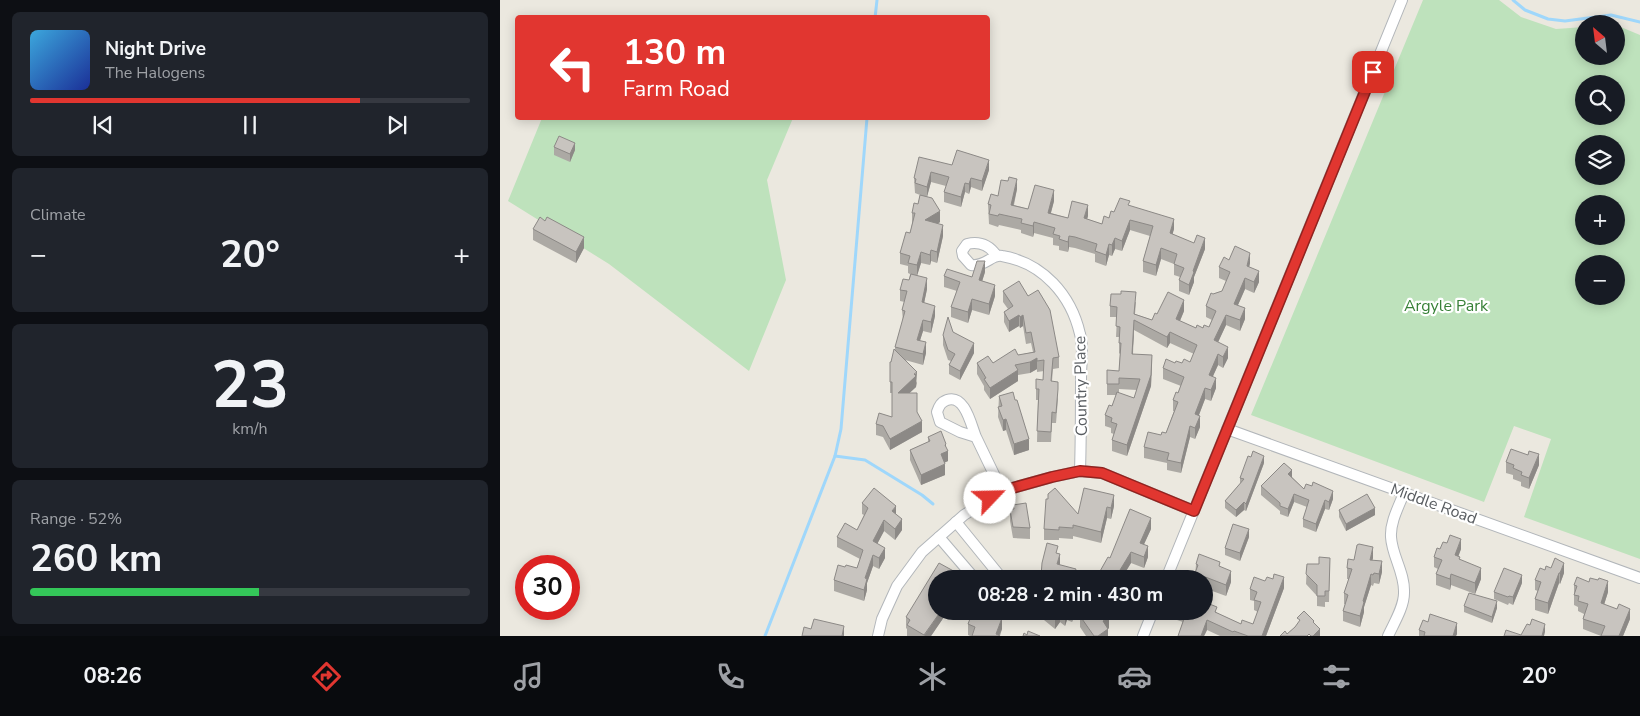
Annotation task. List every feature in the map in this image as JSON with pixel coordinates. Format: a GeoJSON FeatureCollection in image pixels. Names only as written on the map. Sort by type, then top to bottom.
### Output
{"type":"FeatureCollection","features":[{"type":"Feature","properties":{"kind":"street"},"geometry":{"type":"LineString","coordinates":[[1170,570],[1402,0]]}},
{"type":"Feature","properties":{"kind":"street","name":"Country Place"},"geometry":{"type":"LineString","coordinates":[[996,255],[1024,263],[1044,275],[1060,289],[1074,311],[1081,337],[1080,471]]}},
{"type":"Feature","properties":{"kind":"street","name":"Middle Road"},"geometry":{"type":"LineString","coordinates":[[1227,429],[1640,578]]}},
{"type":"Feature","properties":{"kind":"street"},"geometry":{"type":"LineString","coordinates":[[976,438],[1002,491]]}},
{"type":"Feature","properties":{"kind":"street"},"geometry":{"type":"LineString","coordinates":[[878,636],[882,619],[897,586],[922,552],[956,522],[1002,491],[1080,471],[1102,473],[1194,511]]}},
{"type":"Feature","properties":{"kind":"street"},"geometry":{"type":"LineString","coordinates":[[1388,636],[1402,603],[1404,593],[1402,576],[1391,536],[1395,516],[1404,492]]}},
{"type":"Feature","properties":{"kind":"street"},"geometry":{"type":"LineString","coordinates":[[956,522],[995,570]]}},
{"type":"Feature","properties":{"kind":"street"},"geometry":{"type":"LineString","coordinates":[[939,537],[967,570]]}},
{"type":"Feature","properties":{"kind":"street"},"geometry":{"type":"LineString","coordinates":[[1143,636],[1149,620]]}},
{"type":"Feature","properties":{"kind":"green space","name":"Argyle Park"},"geometry":{"type":"Polygon","coordinates":[[[1423,0],[1499,0],[1521,17],[1556,29],[1575,28],[1575,65],[1625,65],[1625,29],[1640,35],[1640,559],[1524,517],[1551,439],[1514,426],[1484,502],[1251,415],[1423,0]]]}},
{"type":"Feature","properties":{"kind":"green space"},"geometry":{"type":"Polygon","coordinates":[[[541,120],[792,120],[767,180],[786,280],[749,371],[609,264],[508,201],[541,120]]]}},
{"type":"Feature","properties":{"kind":"building"},"geometry":{"type":"Polygon","coordinates":[[[559,136],[575,143],[570,154],[554,147],[559,136]]]}},
{"type":"Feature","properties":{"kind":"building"},"geometry":{"type":"Polygon","coordinates":[[[957,150],[989,160],[982,181],[971,178],[969,184],[965,183],[961,197],[944,192],[949,177],[931,172],[927,187],[915,183],[916,179],[914,178],[919,157],[952,165],[957,150]]]}},
{"type":"Feature","properties":{"kind":"building"},"geometry":{"type":"Polygon","coordinates":[[[1009,177],[1017,179],[1011,205],[1028,209],[1035,185],[1054,190],[1048,213],[1068,218],[1072,201],[1088,205],[1084,218],[1102,224],[1104,216],[1109,218],[1111,211],[1114,212],[1120,198],[1130,201],[1128,205],[1174,219],[1170,233],[1194,243],[1197,235],[1205,238],[1189,285],[1179,280],[1184,268],[1174,264],[1177,254],[1161,248],[1156,265],[1143,261],[1153,226],[1130,220],[1122,241],[1115,238],[1112,245],[1109,244],[1106,255],[1095,251],[1097,244],[1069,236],[1068,242],[1059,239],[1060,236],[1053,234],[1055,228],[1034,222],[1033,226],[1021,223],[1022,219],[989,214],[991,205],[988,204],[991,194],[998,196],[1001,180],[1008,181],[1009,177]]]}},
{"type":"Feature","properties":{"kind":"building"},"geometry":{"type":"Polygon","coordinates":[[[920,195],[932,198],[940,211],[925,220],[943,225],[937,252],[931,250],[930,255],[921,252],[917,265],[908,263],[910,256],[900,253],[906,232],[910,233],[915,213],[912,213],[914,203],[918,204],[920,195]]]}},
{"type":"Feature","properties":{"kind":"building"},"geometry":{"type":"Polygon","coordinates":[[[540,217],[545,221],[547,217],[584,237],[576,252],[533,229],[540,217]]]}},
{"type":"Feature","properties":{"kind":"building"},"geometry":{"type":"Polygon","coordinates":[[[1235,246],[1250,253],[1247,266],[1259,271],[1254,282],[1245,278],[1234,304],[1245,308],[1240,320],[1226,315],[1214,340],[1228,347],[1223,357],[1218,354],[1209,375],[1216,378],[1211,390],[1205,388],[1195,414],[1200,416],[1195,428],[1190,426],[1181,463],[1167,460],[1169,453],[1144,447],[1148,432],[1161,435],[1162,432],[1166,433],[1178,402],[1173,400],[1184,377],[1163,368],[1166,359],[1175,363],[1176,361],[1182,363],[1184,359],[1190,362],[1197,345],[1170,332],[1167,337],[1134,320],[1132,354],[1152,355],[1151,375],[1127,445],[1112,440],[1117,424],[1111,422],[1112,418],[1105,415],[1109,405],[1112,406],[1117,392],[1134,398],[1140,379],[1119,378],[1119,384],[1107,384],[1107,370],[1119,371],[1121,343],[1119,343],[1120,327],[1116,326],[1117,307],[1110,306],[1111,294],[1121,294],[1121,291],[1136,292],[1134,314],[1152,320],[1168,292],[1184,300],[1176,319],[1196,328],[1197,325],[1203,328],[1204,325],[1209,327],[1216,311],[1206,306],[1211,293],[1222,291],[1230,272],[1219,267],[1224,257],[1229,260],[1235,246]]]}},
{"type":"Feature","properties":{"kind":"building"},"geometry":{"type":"Polygon","coordinates":[[[977,261],[985,261],[979,280],[995,285],[989,304],[972,299],[968,312],[951,307],[960,282],[944,276],[947,269],[972,277],[977,261]]]}},
{"type":"Feature","properties":{"kind":"building"},"geometry":{"type":"Polygon","coordinates":[[[911,274],[927,278],[922,302],[935,306],[931,322],[923,320],[917,340],[926,342],[923,354],[895,347],[905,311],[902,310],[907,291],[900,290],[903,279],[909,280],[911,274]]]}},
{"type":"Feature","properties":{"kind":"building"},"geometry":{"type":"Polygon","coordinates":[[[1019,281],[1028,296],[1038,290],[1050,310],[1059,357],[1053,358],[1051,381],[1058,382],[1058,389],[1056,413],[1052,412],[1051,432],[1037,431],[1039,389],[1036,389],[1036,379],[1043,380],[1044,360],[1037,361],[1037,358],[1030,362],[1015,365],[1018,370],[990,388],[977,363],[988,356],[993,363],[1015,349],[1018,355],[1035,352],[1031,332],[1026,333],[1023,315],[1020,317],[1019,315],[1009,321],[1004,312],[1013,306],[1003,291],[1019,281]]]}},
{"type":"Feature","properties":{"kind":"building"},"geometry":{"type":"Polygon","coordinates":[[[948,317],[953,332],[974,343],[960,371],[949,365],[955,354],[948,350],[943,335],[948,317]]]}},
{"type":"Feature","properties":{"kind":"building"},"geometry":{"type":"Polygon","coordinates":[[[894,349],[917,372],[914,374],[916,376],[898,393],[917,393],[917,412],[922,421],[890,439],[883,426],[876,424],[879,413],[892,417],[890,362],[894,349]]]}},
{"type":"Feature","properties":{"kind":"building"},"geometry":{"type":"Polygon","coordinates":[[[1013,392],[1029,439],[1014,444],[1006,419],[1003,420],[998,407],[1002,406],[999,396],[1013,392]]]}},
{"type":"Feature","properties":{"kind":"building"},"geometry":{"type":"Polygon","coordinates":[[[941,431],[948,451],[941,454],[945,464],[921,475],[910,450],[930,441],[928,437],[941,431]]]}},
{"type":"Feature","properties":{"kind":"building"},"geometry":{"type":"Polygon","coordinates":[[[1511,449],[1528,455],[1529,451],[1539,454],[1529,478],[1521,475],[1522,472],[1513,468],[1514,465],[1506,462],[1511,449]]]}},
{"type":"Feature","properties":{"kind":"building"},"geometry":{"type":"Polygon","coordinates":[[[1253,451],[1264,456],[1246,504],[1244,502],[1236,510],[1225,501],[1244,479],[1240,478],[1248,456],[1251,457],[1253,451]]]}},
{"type":"Feature","properties":{"kind":"building"},"geometry":{"type":"Polygon","coordinates":[[[1284,463],[1292,470],[1288,474],[1304,489],[1306,484],[1312,486],[1313,482],[1333,491],[1329,502],[1325,500],[1316,524],[1303,519],[1309,500],[1294,494],[1288,509],[1280,506],[1280,503],[1261,486],[1284,463]]]}},
{"type":"Feature","properties":{"kind":"building"},"geometry":{"type":"Polygon","coordinates":[[[874,488],[896,506],[892,511],[902,519],[895,529],[884,520],[873,541],[885,548],[879,558],[873,555],[865,578],[867,579],[864,590],[834,580],[838,565],[857,568],[863,550],[837,537],[845,523],[857,530],[868,508],[862,503],[874,488]]]}},
{"type":"Feature","properties":{"kind":"building"},"geometry":{"type":"Polygon","coordinates":[[[1055,488],[1078,514],[1084,488],[1114,495],[1111,508],[1107,507],[1101,532],[1073,525],[1073,528],[1059,527],[1059,530],[1044,529],[1046,499],[1048,499],[1048,494],[1055,488]]]}},
{"type":"Feature","properties":{"kind":"building"},"geometry":{"type":"Polygon","coordinates":[[[1367,494],[1375,508],[1346,524],[1339,510],[1367,494]]]}},
{"type":"Feature","properties":{"kind":"building"},"geometry":{"type":"Polygon","coordinates":[[[1026,503],[1030,528],[1013,527],[1010,510],[1014,509],[1013,505],[1026,503]]]}},
{"type":"Feature","properties":{"kind":"building"},"geometry":{"type":"Polygon","coordinates":[[[1130,509],[1151,518],[1140,543],[1148,546],[1144,557],[1131,552],[1120,570],[1101,570],[1108,557],[1110,558],[1130,509]]]}},
{"type":"Feature","properties":{"kind":"building"},"geometry":{"type":"Polygon","coordinates":[[[1233,524],[1249,529],[1240,553],[1225,548],[1233,524]]]}},
{"type":"Feature","properties":{"kind":"building"},"geometry":{"type":"Polygon","coordinates":[[[1450,535],[1461,539],[1455,555],[1460,557],[1459,559],[1481,568],[1475,583],[1451,574],[1450,579],[1436,574],[1442,560],[1434,557],[1437,548],[1440,549],[1443,542],[1447,543],[1450,535]]]}},
{"type":"Feature","properties":{"kind":"building"},"geometry":{"type":"Polygon","coordinates":[[[1047,543],[1058,546],[1056,553],[1060,554],[1057,564],[1076,569],[1041,570],[1047,543]]]}},
{"type":"Feature","properties":{"kind":"building"},"geometry":{"type":"Polygon","coordinates":[[[1357,545],[1373,547],[1370,560],[1382,561],[1379,574],[1371,574],[1360,616],[1343,611],[1348,595],[1344,593],[1352,569],[1347,568],[1348,559],[1354,560],[1357,545]]]}},
{"type":"Feature","properties":{"kind":"building"},"geometry":{"type":"Polygon","coordinates":[[[1199,554],[1220,562],[1219,566],[1231,571],[1226,585],[1213,580],[1213,570],[1196,570],[1198,565],[1196,564],[1199,554]]]}},
{"type":"Feature","properties":{"kind":"building"},"geometry":{"type":"Polygon","coordinates":[[[1319,557],[1330,558],[1329,591],[1325,591],[1325,596],[1317,596],[1317,585],[1306,574],[1307,564],[1319,564],[1319,557]]]}},
{"type":"Feature","properties":{"kind":"building"},"geometry":{"type":"Polygon","coordinates":[[[1555,558],[1564,563],[1548,603],[1535,599],[1541,582],[1535,580],[1540,568],[1545,570],[1546,566],[1551,568],[1555,558]]]}},
{"type":"Feature","properties":{"kind":"building"},"geometry":{"type":"Polygon","coordinates":[[[939,563],[952,570],[935,570],[939,563]]]}},
{"type":"Feature","properties":{"kind":"building"},"geometry":{"type":"Polygon","coordinates":[[[1504,568],[1522,575],[1513,597],[1494,592],[1504,568]]]}},
{"type":"Feature","properties":{"kind":"building"},"geometry":{"type":"Polygon","coordinates":[[[1274,574],[1284,577],[1262,636],[1248,636],[1233,632],[1207,620],[1213,620],[1213,605],[1217,607],[1215,612],[1241,624],[1242,620],[1253,624],[1261,602],[1254,600],[1257,592],[1250,589],[1254,577],[1265,581],[1267,577],[1273,579],[1274,574]]]}},
{"type":"Feature","properties":{"kind":"building"},"geometry":{"type":"Polygon","coordinates":[[[1577,577],[1589,582],[1590,578],[1608,581],[1601,603],[1617,609],[1619,604],[1630,609],[1619,636],[1601,636],[1605,626],[1583,619],[1588,604],[1578,601],[1579,596],[1574,595],[1577,586],[1574,585],[1577,577]]]}},
{"type":"Feature","properties":{"kind":"building"},"geometry":{"type":"Polygon","coordinates":[[[928,581],[928,620],[935,620],[924,635],[907,625],[910,620],[906,617],[928,581]]]}},
{"type":"Feature","properties":{"kind":"building"},"geometry":{"type":"Polygon","coordinates":[[[1469,593],[1497,601],[1492,617],[1464,606],[1469,593]]]}},
{"type":"Feature","properties":{"kind":"building"},"geometry":{"type":"Polygon","coordinates":[[[1304,611],[1320,629],[1313,636],[1309,634],[1307,636],[1280,636],[1285,631],[1287,634],[1295,627],[1300,620],[1297,618],[1304,611]]]}},
{"type":"Feature","properties":{"kind":"building"},"geometry":{"type":"Polygon","coordinates":[[[1430,614],[1457,623],[1453,636],[1424,636],[1425,632],[1419,630],[1423,620],[1428,622],[1430,614]]]}},
{"type":"Feature","properties":{"kind":"building"},"geometry":{"type":"Polygon","coordinates":[[[814,619],[844,626],[842,636],[802,636],[804,627],[811,629],[814,619]]]}},
{"type":"Feature","properties":{"kind":"building"},"geometry":{"type":"Polygon","coordinates":[[[1532,619],[1545,624],[1542,636],[1504,636],[1506,630],[1521,635],[1527,624],[1530,625],[1532,619]]]}},
{"type":"Feature","properties":{"kind":"building"},"geometry":{"type":"Polygon","coordinates":[[[970,620],[1001,620],[996,634],[1000,636],[972,636],[975,627],[968,624],[970,620]]]}},
{"type":"Feature","properties":{"kind":"building"},"geometry":{"type":"Polygon","coordinates":[[[1083,620],[1104,620],[1103,621],[1108,629],[1098,636],[1094,636],[1083,620]]]}},
{"type":"Feature","properties":{"kind":"building"},"geometry":{"type":"Polygon","coordinates":[[[1184,620],[1207,620],[1201,636],[1178,636],[1184,620]]]}},
{"type":"Feature","properties":{"kind":"building"},"geometry":{"type":"Polygon","coordinates":[[[1028,631],[1040,636],[1023,636],[1024,633],[1027,635],[1028,631]]]}},
{"type":"Feature","properties":{"kind":"waterway"},"geometry":{"type":"LineString","coordinates":[[875,15],[877,0]]}},
{"type":"Feature","properties":{"kind":"waterway"},"geometry":{"type":"LineString","coordinates":[[1513,0],[1525,10],[1548,19],[1565,21],[1611,15],[1640,22]]}},
{"type":"Feature","properties":{"kind":"waterway"},"geometry":{"type":"LineString","coordinates":[[765,636],[835,456],[841,429],[867,120]]}},
{"type":"Feature","properties":{"kind":"waterway"},"geometry":{"type":"LineString","coordinates":[[835,456],[865,460],[922,495],[933,504]]}},
{"type":"Feature","properties":{"kind":"route"},"geometry":{"type":"LineString","coordinates":[[990,498],[1002,491],[1080,471],[1102,473],[1194,511],[1373,72]]}}]}
